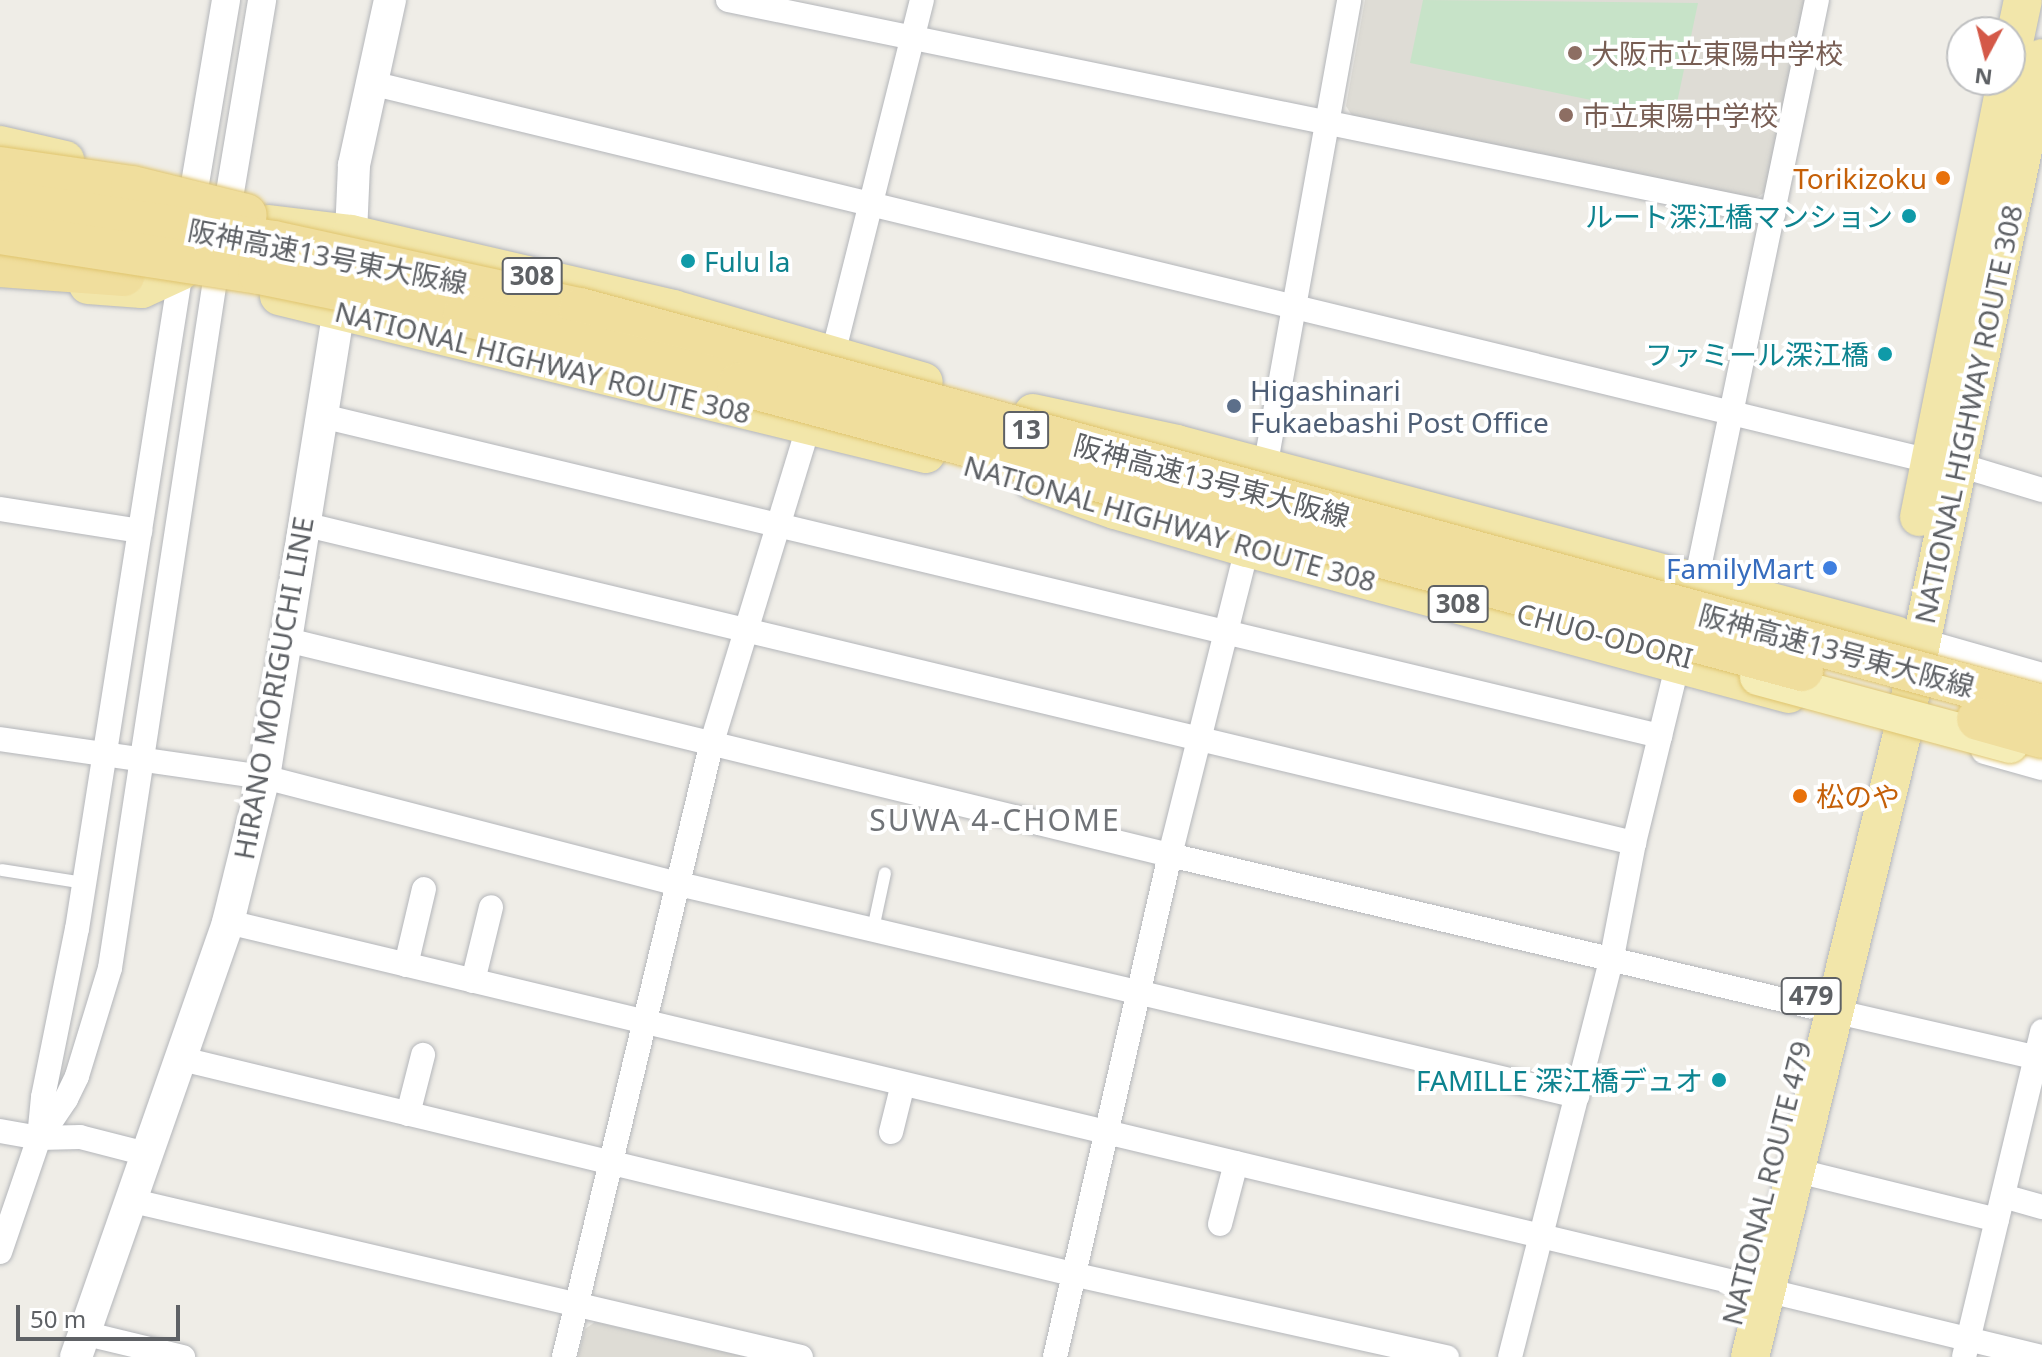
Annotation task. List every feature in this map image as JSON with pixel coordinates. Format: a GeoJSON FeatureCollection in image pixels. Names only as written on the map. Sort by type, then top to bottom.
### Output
{"type":"FeatureCollection","features":[{"type":"Feature","properties":{"kind":"highway","name":"NATIONAL HIGHWAY ROUTE 308"},"geometry":{"type":"LineString","coordinates":[[1943,463],[2042,58]]}},
{"type":"Feature","properties":{"kind":"highway","name":"NATIONAL HIGHWAY ROUTE 308"},"geometry":{"type":"LineString","coordinates":[[0,245],[198,275],[336,310],[373,316],[807,427],[1014,474],[1115,510],[1247,548],[1678,662],[1891,723],[1943,463],[2003,96]]}},
{"type":"Feature","properties":{"kind":"highway"},"geometry":{"type":"LineString","coordinates":[[0,145],[40,156],[163,173],[208,216]]}},
{"type":"Feature","properties":{"kind":"highway"},"geometry":{"type":"LineString","coordinates":[[0,168],[169,194],[581,299],[745,354]]}},
{"type":"Feature","properties":{"kind":"highway","name":"NATIONAL HIGHWAY ROUTE 308"},"geometry":{"type":"LineString","coordinates":[[0,190],[351,234],[673,309],[1027,412],[1177,444],[1908,639]]}},
{"type":"Feature","properties":{"kind":"highway","name":"阪神高速13号東大阪線"},"geometry":{"type":"LineString","coordinates":[[0,201],[274,242],[580,309],[2042,706]]}},
{"type":"Feature","properties":{"kind":"highway","name":"阪神高速13号東大阪線"},"geometry":{"type":"LineString","coordinates":[[0,233],[259,273],[464,315],[785,396],[2042,737]]}},
{"type":"Feature","properties":{"kind":"highway"},"geometry":{"type":"LineString","coordinates":[[0,266],[314,292],[464,315]]}},
{"type":"Feature","properties":{"kind":"highway"},"geometry":{"type":"LineString","coordinates":[[0,279],[142,289],[198,275]]}},
{"type":"Feature","properties":{"kind":"highway","name":"NATIONAL ROUTE 479"},"geometry":{"type":"LineString","coordinates":[[1750,1357],[1754,1287],[1891,723]]}},
{"type":"Feature","properties":{"kind":"highway","name":"NATIONAL ROUTE 479"},"geometry":{"type":"LineString","coordinates":[[1724,1357],[1754,1287],[1794,1170],[1821,1008]]}},
{"type":"Feature","properties":{"kind":"main road","name":"HIRANO MORIGUCHI LINE"},"geometry":{"type":"LineString","coordinates":[[80,1345],[228,922],[264,777],[283,639],[351,234],[354,165],[390,0]]}},
{"type":"Feature","properties":{"kind":"main road"},"geometry":{"type":"LineString","coordinates":[[1180,457],[2042,693]]}},
{"type":"Feature","properties":{"kind":"main road","name":"CHUO-ODORI"},"geometry":{"type":"LineString","coordinates":[[1168,514],[2042,753]]}},
{"type":"Feature","properties":{"kind":"street"},"geometry":{"type":"LineString","coordinates":[[208,216],[226,0]]}},
{"type":"Feature","properties":{"kind":"street"},"geometry":{"type":"LineString","coordinates":[[39,1138],[66,1099],[77,1076],[110,968],[142,759],[198,275],[208,216],[262,0]]}},
{"type":"Feature","properties":{"kind":"street"},"geometry":{"type":"LineString","coordinates":[[728,0],[1773,214]]}},
{"type":"Feature","properties":{"kind":"street"},"geometry":{"type":"LineString","coordinates":[[564,1357],[712,742],[807,427],[834,356],[922,0]]}},
{"type":"Feature","properties":{"kind":"street"},"geometry":{"type":"LineString","coordinates":[[1265,468],[1349,0]]}},
{"type":"Feature","properties":{"kind":"street"},"geometry":{"type":"LineString","coordinates":[[1696,582],[1817,0]]}},
{"type":"Feature","properties":{"kind":"street"},"geometry":{"type":"LineString","coordinates":[[371,83],[1943,463],[2042,490]]}},
{"type":"Feature","properties":{"kind":"street"},"geometry":{"type":"LineString","coordinates":[[0,1252],[39,1138],[43,1097],[84,883],[140,531],[198,275]]}},
{"type":"Feature","properties":{"kind":"street"},"geometry":{"type":"LineString","coordinates":[[322,416],[1660,736]]}},
{"type":"Feature","properties":{"kind":"street"},"geometry":{"type":"LineString","coordinates":[[0,509],[140,531]]}},
{"type":"Feature","properties":{"kind":"street"},"geometry":{"type":"LineString","coordinates":[[303,524],[1634,843]]}},
{"type":"Feature","properties":{"kind":"street"},"geometry":{"type":"LineString","coordinates":[[1055,1357],[1170,855],[1202,740],[1247,548]]}},
{"type":"Feature","properties":{"kind":"street"},"geometry":{"type":"LineString","coordinates":[[283,639],[1170,855],[2039,1058]]}},
{"type":"Feature","properties":{"kind":"street"},"geometry":{"type":"LineString","coordinates":[[1908,639],[2042,677]]}},
{"type":"Feature","properties":{"kind":"street"},"geometry":{"type":"LineString","coordinates":[[1510,1357],[1612,957],[1634,843],[1678,662]]}},
{"type":"Feature","properties":{"kind":"street"},"geometry":{"type":"LineString","coordinates":[[1891,723],[2042,766]]}},
{"type":"Feature","properties":{"kind":"street"},"geometry":{"type":"LineString","coordinates":[[0,739],[264,777],[679,884],[1577,1096]]}},
{"type":"Feature","properties":{"kind":"street"},"geometry":{"type":"LineString","coordinates":[[406,965],[424,889]]}},
{"type":"Feature","properties":{"kind":"street"},"geometry":{"type":"LineString","coordinates":[[473,981],[491,907]]}},
{"type":"Feature","properties":{"kind":"street"},"geometry":{"type":"LineString","coordinates":[[228,922],[1754,1287],[1966,1348],[2042,1357]]}},
{"type":"Feature","properties":{"kind":"street"},"geometry":{"type":"LineString","coordinates":[[1966,1348],[2039,1058],[2042,1031]]}},
{"type":"Feature","properties":{"kind":"street"},"geometry":{"type":"LineString","coordinates":[[408,1114],[423,1055]]}},
{"type":"Feature","properties":{"kind":"street"},"geometry":{"type":"LineString","coordinates":[[182,1059],[1076,1275],[1447,1357]]}},
{"type":"Feature","properties":{"kind":"street"},"geometry":{"type":"LineString","coordinates":[[891,1132],[903,1084]]}},
{"type":"Feature","properties":{"kind":"street"},"geometry":{"type":"LineString","coordinates":[[0,1131],[39,1138],[80,1137],[146,1154]]}},
{"type":"Feature","properties":{"kind":"street"},"geometry":{"type":"LineString","coordinates":[[1220,1224],[1236,1163]]}},
{"type":"Feature","properties":{"kind":"street"},"geometry":{"type":"LineString","coordinates":[[1794,1170],[1997,1220]]}},
{"type":"Feature","properties":{"kind":"street"},"geometry":{"type":"LineString","coordinates":[[2003,1196],[2042,1207]]}},
{"type":"Feature","properties":{"kind":"street"},"geometry":{"type":"LineString","coordinates":[[129,1200],[801,1357]]}},
{"type":"Feature","properties":{"kind":"street"},"geometry":{"type":"LineString","coordinates":[[80,1345],[183,1357]]}},
{"type":"Feature","properties":{"kind":"lane"},"geometry":{"type":"LineString","coordinates":[[2,870],[84,883]]}},
{"type":"Feature","properties":{"kind":"lane"},"geometry":{"type":"LineString","coordinates":[[873,929],[885,873]]}},
{"type":"Feature","properties":{"kind":"shaded area","name":"大阪市立東陽中学校"},"geometry":{"type":"Polygon","coordinates":[[[1365,0],[1805,0],[1765,192],[1753,200],[1353,117],[1346,106],[1365,0]]]}},
{"type":"Feature","properties":{"kind":"shaded area"},"geometry":{"type":"Polygon","coordinates":[[[595,1322],[746,1357],[578,1357],[585,1329],[595,1322]]]}},
{"type":"Feature","properties":{"kind":"green space"},"geometry":{"type":"Polygon","coordinates":[[[1423,0],[1698,3],[1674,117],[1410,63],[1423,0]]]}},
{"type":"Feature","properties":{"kind":"place","name":"大阪市立東陽中学校"},"geometry":{"type":"Point","coordinates":[1575,53]}},
{"type":"Feature","properties":{"kind":"place","name":"市立東陽中学校"},"geometry":{"type":"Point","coordinates":[1566,115]}},
{"type":"Feature","properties":{"kind":"place","name":"Torikizoku"},"geometry":{"type":"Point","coordinates":[1943,178]}},
{"type":"Feature","properties":{"kind":"place","name":"ルート深江橋マンション"},"geometry":{"type":"Point","coordinates":[1909,216]}},
{"type":"Feature","properties":{"kind":"place","name":"Fulu la"},"geometry":{"type":"Point","coordinates":[688,261]}},
{"type":"Feature","properties":{"kind":"place","name":"ファミール深江橋"},"geometry":{"type":"Point","coordinates":[1885,354]}},
{"type":"Feature","properties":{"kind":"place","name":"Higashinari Fukaebashi Post Office"},"geometry":{"type":"Point","coordinates":[1234,406]}},
{"type":"Feature","properties":{"kind":"place","name":"FamilyMart"},"geometry":{"type":"Point","coordinates":[1830,568]}},
{"type":"Feature","properties":{"kind":"place","name":"松のや"},"geometry":{"type":"Point","coordinates":[1800,796]}},
{"type":"Feature","properties":{"kind":"place","name":"FAMILLE 深江橋デュオ"},"geometry":{"type":"Point","coordinates":[1719,1080]}},
{"type":"Feature","properties":{"kind":"district","name":"SUWA 4-CHOME"},"geometry":{"type":"Point","coordinates":[995,820]}}]}
